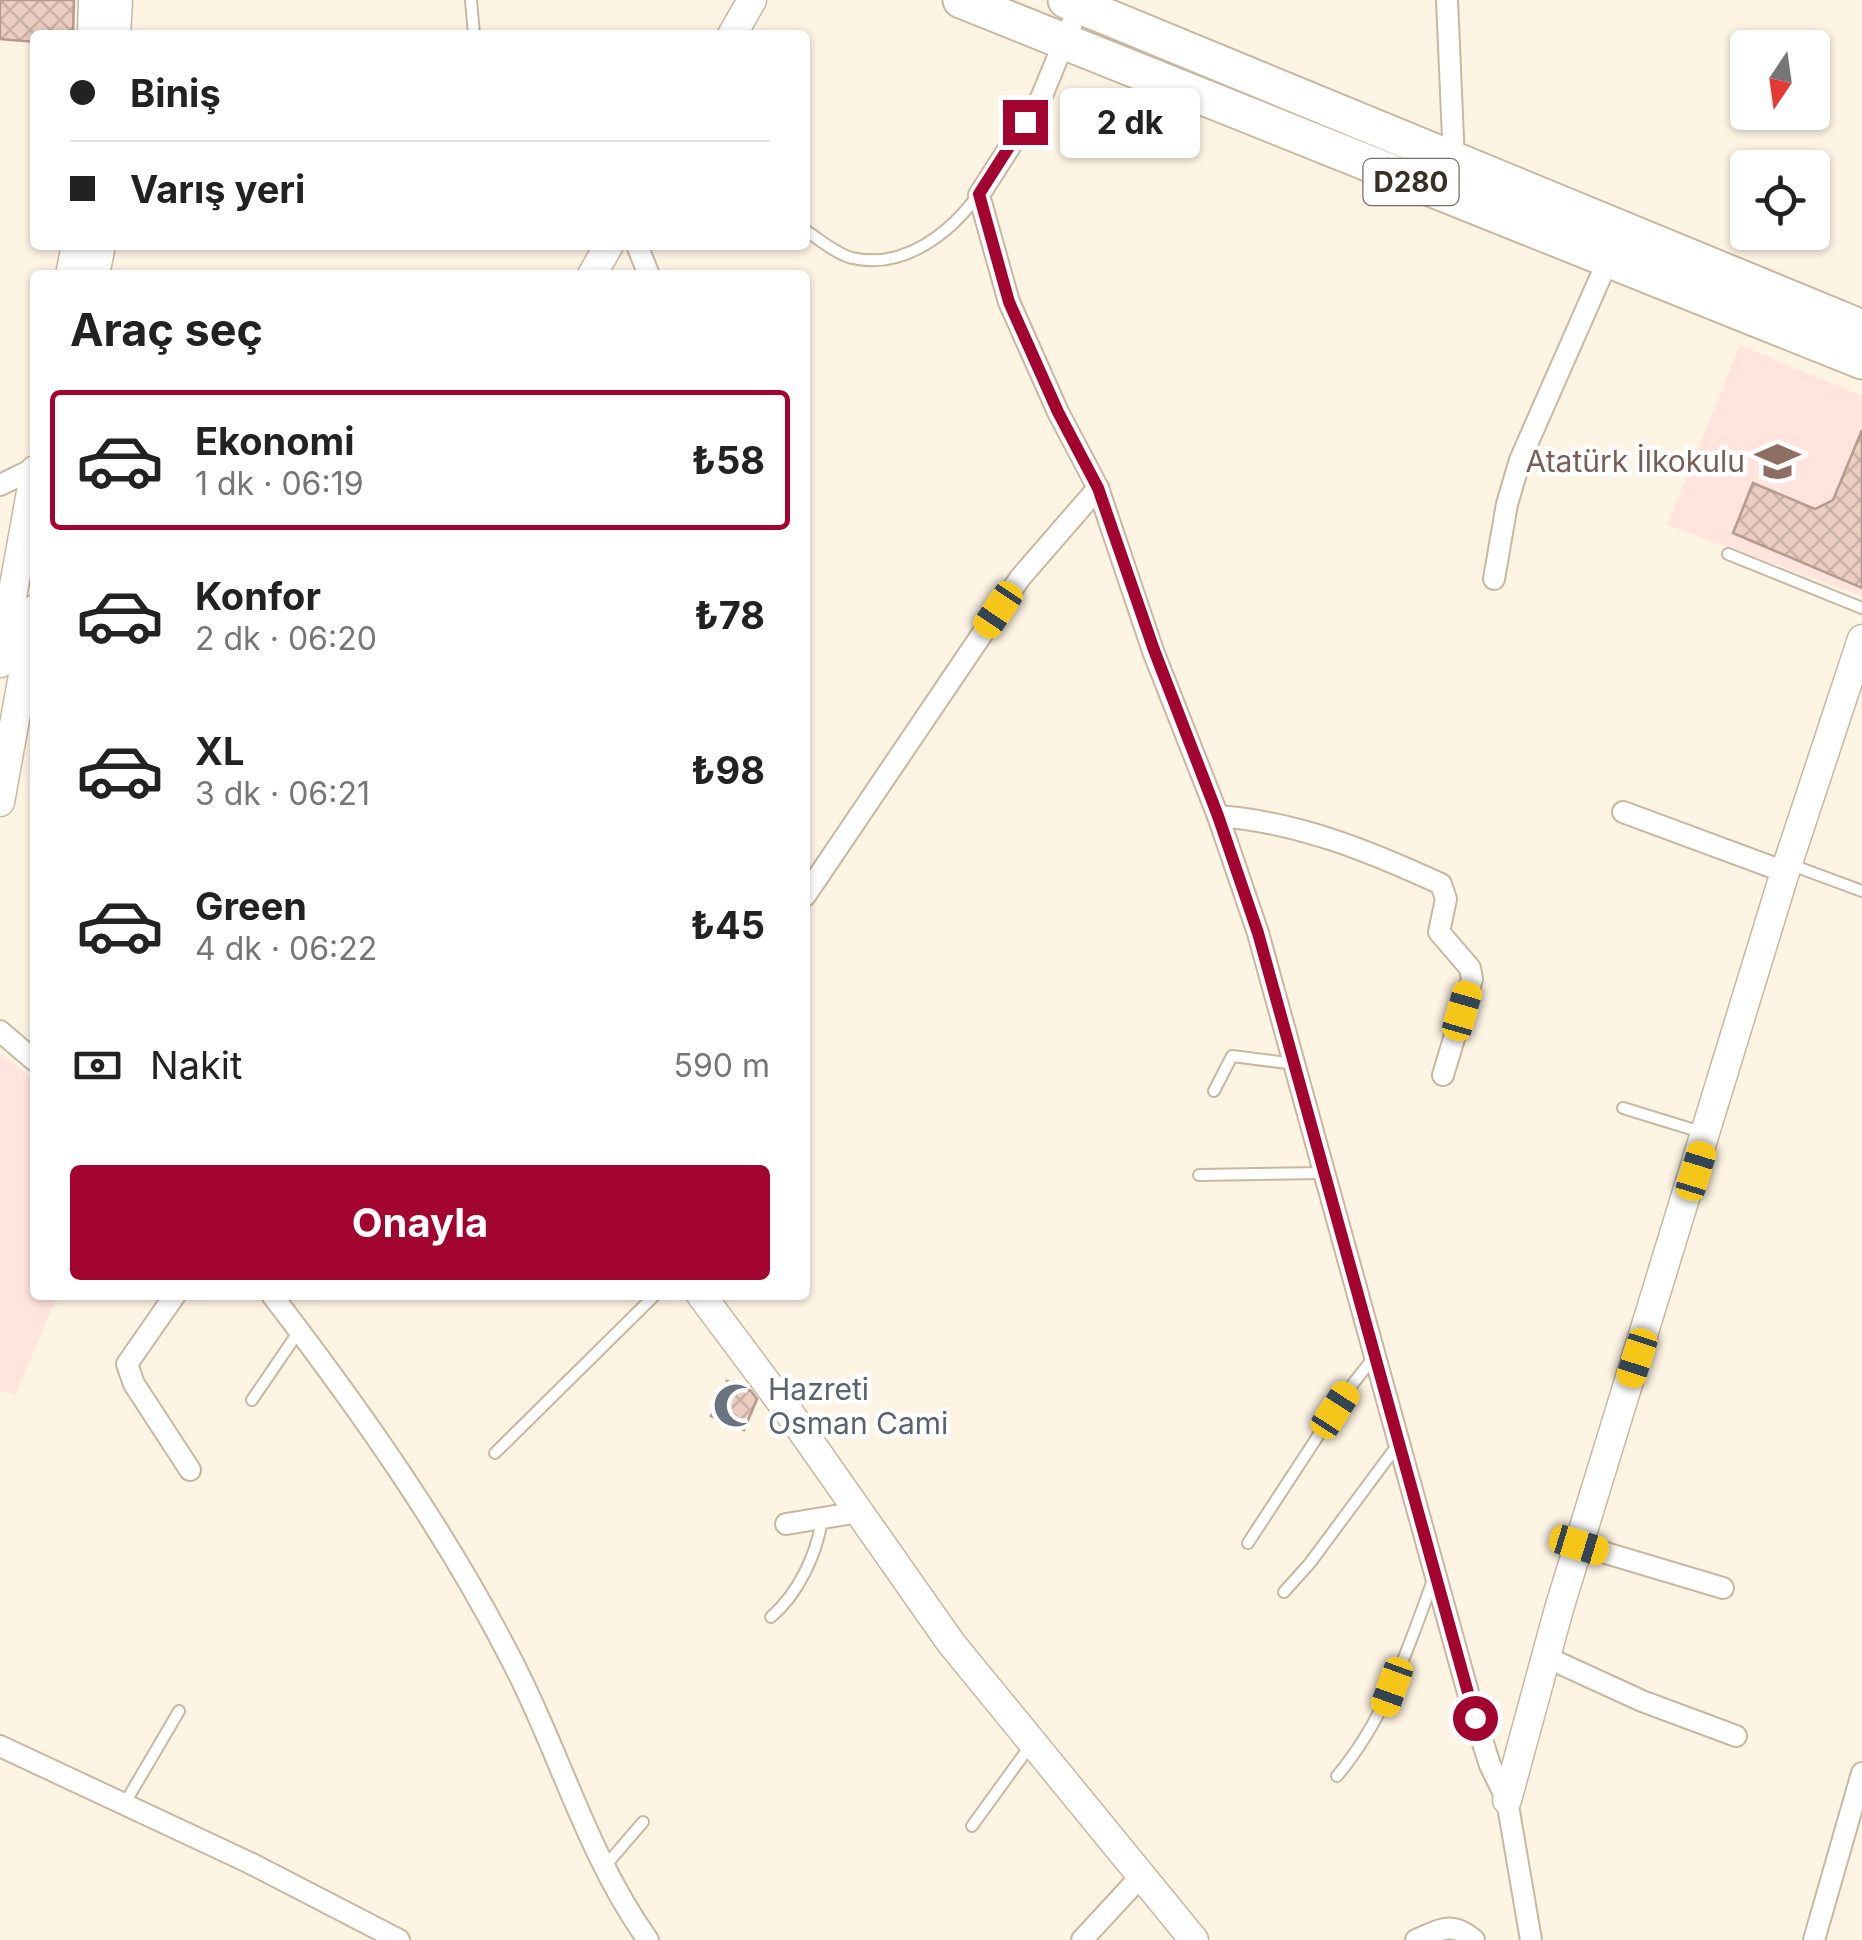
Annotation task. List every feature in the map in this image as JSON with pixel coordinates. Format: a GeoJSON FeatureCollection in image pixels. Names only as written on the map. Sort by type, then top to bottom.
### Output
{"type":"FeatureCollection","features":[{"type":"Feature","properties":{"kind":"highway","name":"D280"},"geometry":{"type":"LineString","coordinates":[[961,0],[1862,361]]}},
{"type":"Feature","properties":{"kind":"highway","name":"D280"},"geometry":{"type":"LineString","coordinates":[[1073,3],[1862,328]]}},
{"type":"Feature","properties":{"kind":"street"},"geometry":{"type":"LineString","coordinates":[[92,30],[93,0]]}},
{"type":"Feature","properties":{"kind":"street"},"geometry":{"type":"LineString","coordinates":[[116,30],[118,0]]}},
{"type":"Feature","properties":{"kind":"street"},"geometry":{"type":"LineString","coordinates":[[735,30],[752,0]]}},
{"type":"Feature","properties":{"kind":"street"},"geometry":{"type":"LineString","coordinates":[[1446,0],[1454,162]]}},
{"type":"Feature","properties":{"kind":"street"},"geometry":{"type":"LineString","coordinates":[[1073,3],[1064,44],[1041,98],[979,194],[1009,302],[1058,412],[1098,488],[1258,933],[1480,1734],[1507,1800],[1530,1940]]}},
{"type":"Feature","properties":{"kind":"street"},"geometry":{"type":"LineString","coordinates":[[1494,579],[1506,504],[1520,460],[1608,260]]}},
{"type":"Feature","properties":{"kind":"street"},"geometry":{"type":"LineString","coordinates":[[0,485],[30,472]]}},
{"type":"Feature","properties":{"kind":"street"},"geometry":{"type":"LineString","coordinates":[[810,889],[1020,578],[1098,488]]}},
{"type":"Feature","properties":{"kind":"street"},"geometry":{"type":"LineString","coordinates":[[0,663],[30,498]]}},
{"type":"Feature","properties":{"kind":"street"},"geometry":{"type":"LineString","coordinates":[[0,802],[30,636]]}},
{"type":"Feature","properties":{"kind":"street"},"geometry":{"type":"LineString","coordinates":[[1507,1800],[1579,1545],[1786,868],[1862,639]]}},
{"type":"Feature","properties":{"kind":"street"},"geometry":{"type":"LineString","coordinates":[[1623,812],[1786,868]]}},
{"type":"Feature","properties":{"kind":"street"},"geometry":{"type":"LineString","coordinates":[[1218,816],[1252,818],[1316,834],[1364,849],[1440,884],[1446,899],[1439,932],[1470,968],[1472,979],[1443,1075]]}},
{"type":"Feature","properties":{"kind":"street"},"geometry":{"type":"LineString","coordinates":[[0,1031],[30,1056]]}},
{"type":"Feature","properties":{"kind":"street"},"geometry":{"type":"LineString","coordinates":[[171,1300],[127,1364],[134,1384],[190,1470]]}},
{"type":"Feature","properties":{"kind":"street"},"geometry":{"type":"LineString","coordinates":[[276,1300],[397,1468],[482,1605],[513,1662],[606,1865],[648,1940]]}},
{"type":"Feature","properties":{"kind":"street"},"geometry":{"type":"LineString","coordinates":[[705,1300],[951,1643],[1194,1940]]}},
{"type":"Feature","properties":{"kind":"street"},"geometry":{"type":"LineString","coordinates":[[786,1524],[858,1512]]}},
{"type":"Feature","properties":{"kind":"street"},"geometry":{"type":"LineString","coordinates":[[1579,1545],[1722,1588]]}},
{"type":"Feature","properties":{"kind":"street"},"geometry":{"type":"LineString","coordinates":[[1546,1656],[1642,1701],[1736,1736]]}},
{"type":"Feature","properties":{"kind":"street"},"geometry":{"type":"LineString","coordinates":[[0,1746],[399,1940]]}},
{"type":"Feature","properties":{"kind":"street"},"geometry":{"type":"LineString","coordinates":[[1814,1940],[1862,1774]]}},
{"type":"Feature","properties":{"kind":"street"},"geometry":{"type":"LineString","coordinates":[[1082,1940],[1142,1876]]}},
{"type":"Feature","properties":{"kind":"street"},"geometry":{"type":"LineString","coordinates":[[1416,1940],[1448,1928],[1458,1928],[1474,1940]]}},
{"type":"Feature","properties":{"kind":"lane"},"geometry":{"type":"LineString","coordinates":[[471,0],[474,30]]}},
{"type":"Feature","properties":{"kind":"lane"},"geometry":{"type":"LineString","coordinates":[[810,233],[849,258],[872,260],[900,254],[923,247],[946,233],[979,194]]}},
{"type":"Feature","properties":{"kind":"lane"},"geometry":{"type":"LineString","coordinates":[[1728,554],[1862,608]]}},
{"type":"Feature","properties":{"kind":"lane"},"geometry":{"type":"LineString","coordinates":[[1786,868],[1862,891]]}},
{"type":"Feature","properties":{"kind":"lane"},"geometry":{"type":"LineString","coordinates":[[1214,1091],[1232,1056],[1296,1064]]}},
{"type":"Feature","properties":{"kind":"lane"},"geometry":{"type":"LineString","coordinates":[[1623,1108],[1707,1134]]}},
{"type":"Feature","properties":{"kind":"lane"},"geometry":{"type":"LineString","coordinates":[[1199,1175],[1325,1173]]}},
{"type":"Feature","properties":{"kind":"lane"},"geometry":{"type":"LineString","coordinates":[[495,1452],[650,1300]]}},
{"type":"Feature","properties":{"kind":"lane"},"geometry":{"type":"LineString","coordinates":[[252,1400],[299,1330]]}},
{"type":"Feature","properties":{"kind":"lane"},"geometry":{"type":"LineString","coordinates":[[1248,1543],[1348,1390],[1375,1356]]}},
{"type":"Feature","properties":{"kind":"lane"},"geometry":{"type":"LineString","coordinates":[[1284,1592],[1399,1443]]}},
{"type":"Feature","properties":{"kind":"lane"},"geometry":{"type":"LineString","coordinates":[[771,1618],[803,1573],[820,1538],[823,1518]]}},
{"type":"Feature","properties":{"kind":"lane"},"geometry":{"type":"LineString","coordinates":[[1337,1776],[1384,1708],[1435,1574]]}},
{"type":"Feature","properties":{"kind":"lane"},"geometry":{"type":"LineString","coordinates":[[125,1804],[179,1711]]}},
{"type":"Feature","properties":{"kind":"lane"},"geometry":{"type":"LineString","coordinates":[[972,1826],[1033,1742]]}},
{"type":"Feature","properties":{"kind":"lane"},"geometry":{"type":"LineString","coordinates":[[606,1865],[644,1822]]}},
{"type":"Feature","properties":{"kind":"shaded area","name":"Atatürk İlkokulu"},"geometry":{"type":"Polygon","coordinates":[[[1740,345],[1862,396],[1862,596],[1667,525],[1740,345]]]}},
{"type":"Feature","properties":{"kind":"shaded area"},"geometry":{"type":"Polygon","coordinates":[[[0,1053],[30,1077],[30,1300],[56,1300],[15,1395],[0,1390],[0,1053]]]}},
{"type":"Feature","properties":{"kind":"building"},"geometry":{"type":"Polygon","coordinates":[[[0,0],[74,0],[73,30],[30,30],[30,42],[0,39],[0,0]]]}},
{"type":"Feature","properties":{"kind":"building"},"geometry":{"type":"Polygon","coordinates":[[[1862,430],[1862,588],[1733,533],[1753,483],[1815,509],[1833,500],[1862,430]]]}},
{"type":"Feature","properties":{"kind":"building","name":"Hazreti Osman Cami"},"geometry":{"type":"Polygon","coordinates":[[[727,1381],[751,1391],[757,1399],[744,1430],[711,1416],[727,1381]]]}},
{"type":"Feature","properties":{"kind":"place","name":"Atatürk İlkokulu"},"geometry":{"type":"Point","coordinates":[1778,461]}},
{"type":"Feature","properties":{"kind":"place","name":"Hazreti Osman Cami"},"geometry":{"type":"Point","coordinates":[735,1406]}},
{"type":"Feature","properties":{"kind":"route"},"geometry":{"type":"LineString","coordinates":[[1025,122],[979,194],[1009,302],[1058,412],[1098,488],[1258,933],[1475,1718]]}}]}
